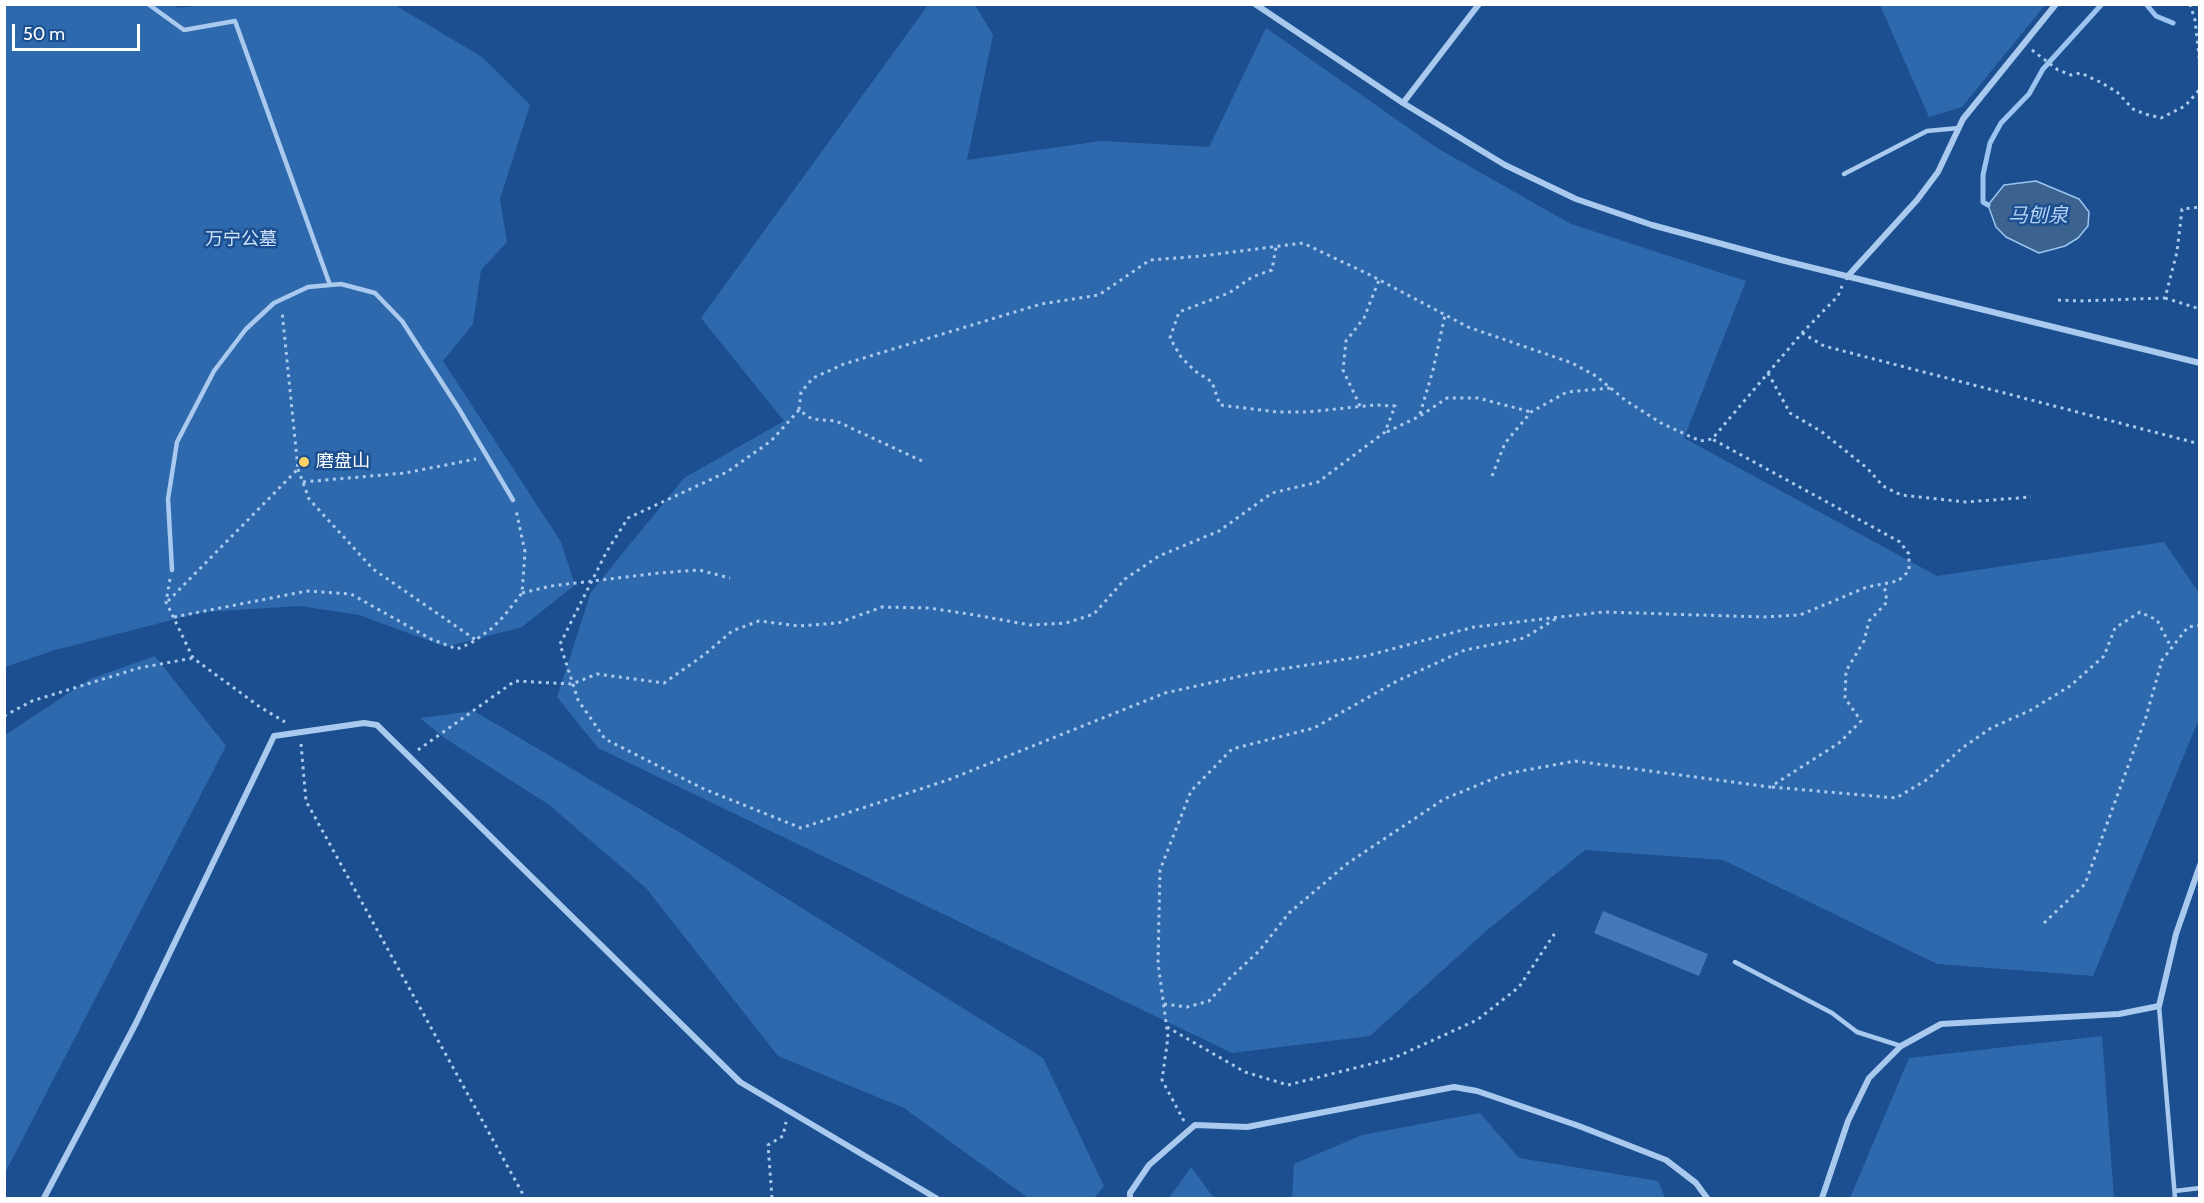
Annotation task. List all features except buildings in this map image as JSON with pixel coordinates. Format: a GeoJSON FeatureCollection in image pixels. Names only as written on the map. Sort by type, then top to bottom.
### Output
{"type":"FeatureCollection","features":[{"type":"Feature","properties":{"kind":"street"},"geometry":{"type":"LineString","coordinates":[[1256,4],[1403,103],[1505,165],[1576,199],[1652,225],[1847,277],[2199,363]]}},
{"type":"Feature","properties":{"kind":"street"},"geometry":{"type":"LineString","coordinates":[[1403,103],[1479,4]]}},
{"type":"Feature","properties":{"kind":"street"},"geometry":{"type":"LineString","coordinates":[[1847,277],[1917,200],[1938,171],[1963,119],[2056,4]]}},
{"type":"Feature","properties":{"kind":"street"},"geometry":{"type":"LineString","coordinates":[[44,1198],[141,1013],[274,736],[364,723],[377,725],[740,1082],[936,1198]]}},
{"type":"Feature","properties":{"kind":"street"},"geometry":{"type":"LineString","coordinates":[[1822,1198],[1848,1121],[1869,1078],[1901,1046],[1941,1024],[2119,1014],[2158,1006],[2176,934],[2199,865]]}},
{"type":"Feature","properties":{"kind":"street"},"geometry":{"type":"LineString","coordinates":[[1130,1198],[1130,1193],[1149,1165],[1195,1125],[1247,1127],[1454,1087],[1477,1090],[1666,1160],[1696,1183],[1707,1198]]}},
{"type":"Feature","properties":{"kind":"lane"},"geometry":{"type":"LineString","coordinates":[[148,4],[184,30],[235,21],[330,285]]}},
{"type":"Feature","properties":{"kind":"lane"},"geometry":{"type":"LineString","coordinates":[[1844,174],[1927,131],[1959,128]]}},
{"type":"Feature","properties":{"kind":"lane"},"geometry":{"type":"LineString","coordinates":[[172,570],[168,499],[177,442],[214,371],[246,329],[274,303],[308,287],[341,284],[375,293],[402,321],[488,456],[513,500]]}},
{"type":"Feature","properties":{"kind":"lane"},"geometry":{"type":"LineString","coordinates":[[1735,962],[1832,1012],[1857,1032],[1901,1046]]}},
{"type":"Feature","properties":{"kind":"lane"},"geometry":{"type":"LineString","coordinates":[[2158,1006],[2175,1198]]}},
{"type":"Feature","properties":{"kind":"lane"},"geometry":{"type":"LineString","coordinates":[[2175,1191],[2199,1188]]}},
{"type":"Feature","properties":{"kind":"path"},"geometry":{"type":"LineString","coordinates":[[2190,4],[2195,20],[2199,65]]}},
{"type":"Feature","properties":{"kind":"path"},"geometry":{"type":"LineString","coordinates":[[2037,54],[2071,75],[2081,73],[2100,82],[2117,92],[2133,109],[2161,118],[2185,106],[2199,90]]}},
{"type":"Feature","properties":{"kind":"path"},"geometry":{"type":"LineString","coordinates":[[2165,298],[2177,252],[2182,209],[2199,207]]}},
{"type":"Feature","properties":{"kind":"path"},"geometry":{"type":"LineString","coordinates":[[1303,243],[1468,327],[1572,363],[1596,376],[1660,423],[1700,441],[1712,439],[1899,542],[1909,554],[1909,571],[1898,581],[1867,587],[1800,615],[1764,617],[1603,612],[1474,627],[1366,656],[1255,672],[1165,693],[948,780],[801,828],[704,789],[605,739],[578,700],[560,644],[628,518],[727,472],[771,441],[799,410],[801,392],[813,378],[844,364],[1041,304],[1099,295],[1150,260],[1276,247],[1303,243]]}},
{"type":"Feature","properties":{"kind":"path"},"geometry":{"type":"LineString","coordinates":[[1276,247],[1272,270],[1228,292],[1179,312],[1170,338],[1181,357],[1195,371],[1212,382],[1220,405],[1277,412],[1395,406],[1385,432]]}},
{"type":"Feature","properties":{"kind":"path"},"geometry":{"type":"LineString","coordinates":[[1712,439],[1802,333],[1838,296],[1847,277]]}},
{"type":"Feature","properties":{"kind":"path"},"geometry":{"type":"LineString","coordinates":[[1360,406],[1343,370],[1346,340],[1364,318],[1379,280]]}},
{"type":"Feature","properties":{"kind":"path"},"geometry":{"type":"LineString","coordinates":[[2058,300],[2079,302],[2165,298],[2199,309]]}},
{"type":"Feature","properties":{"kind":"path"},"geometry":{"type":"LineString","coordinates":[[281,300],[298,469],[309,499],[373,569],[476,640]]}},
{"type":"Feature","properties":{"kind":"path"},"geometry":{"type":"LineString","coordinates":[[1420,416],[1445,315]]}},
{"type":"Feature","properties":{"kind":"path"},"geometry":{"type":"LineString","coordinates":[[1802,333],[1824,346],[2199,444]]}},
{"type":"Feature","properties":{"kind":"path"},"geometry":{"type":"LineString","coordinates":[[1768,373],[1790,413],[1822,432],[1867,468],[1883,486],[1901,495],[1966,502],[2031,497]]}},
{"type":"Feature","properties":{"kind":"path"},"geometry":{"type":"LineString","coordinates":[[1492,476],[1505,443],[1531,412],[1567,392],[1611,388]]}},
{"type":"Feature","properties":{"kind":"path"},"geometry":{"type":"LineString","coordinates":[[409,756],[515,681],[572,684],[597,674],[664,683],[704,655],[732,631],[759,621],[799,626],[838,623],[882,607],[929,608],[1030,626],[1066,623],[1094,614],[1125,579],[1159,556],[1219,531],[1272,493],[1318,483],[1361,453],[1385,432],[1420,416],[1447,398],[1478,398],[1531,412]]}},
{"type":"Feature","properties":{"kind":"path"},"geometry":{"type":"LineString","coordinates":[[799,410],[812,419],[836,421],[922,461]]}},
{"type":"Feature","properties":{"kind":"path"},"geometry":{"type":"LineString","coordinates":[[303,482],[405,472],[488,456]]}},
{"type":"Feature","properties":{"kind":"path"},"geometry":{"type":"LineString","coordinates":[[166,602],[298,469]]}},
{"type":"Feature","properties":{"kind":"path"},"geometry":{"type":"LineString","coordinates":[[174,617],[307,591],[351,594],[431,639],[457,649],[476,640],[491,629],[522,593],[525,552],[513,500]]}},
{"type":"Feature","properties":{"kind":"path"},"geometry":{"type":"LineString","coordinates":[[172,570],[166,602],[193,658],[260,707],[300,732],[306,801],[525,1198]]}},
{"type":"Feature","properties":{"kind":"path"},"geometry":{"type":"LineString","coordinates":[[522,593],[551,586],[699,570],[730,578]]}},
{"type":"Feature","properties":{"kind":"path"},"geometry":{"type":"LineString","coordinates":[[1770,787],[1839,743],[1861,721],[1845,698],[1846,671],[1864,641],[1869,621],[1887,602],[1884,584]]}},
{"type":"Feature","properties":{"kind":"path"},"geometry":{"type":"LineString","coordinates":[[1164,1004],[1187,1007],[1209,1001],[1259,951],[1289,913],[1348,863],[1444,799],[1505,774],[1575,761],[1770,787],[1896,798],[1928,779],[1962,747],[1991,728],[2031,710],[2070,686],[2104,656],[2115,628],[2140,612],[2157,620],[2171,646]]}},
{"type":"Feature","properties":{"kind":"path"},"geometry":{"type":"LineString","coordinates":[[1189,1130],[1162,1080],[1168,1037],[1158,963],[1160,870],[1191,791],[1232,749],[1314,728],[1396,681],[1465,650],[1524,638],[1559,618]]}},
{"type":"Feature","properties":{"kind":"path"},"geometry":{"type":"LineString","coordinates":[[2044,923],[2085,884],[2146,717],[2162,660],[2188,627],[2199,625]]}},
{"type":"Feature","properties":{"kind":"path"},"geometry":{"type":"LineString","coordinates":[[4,716],[32,701],[139,668],[193,658]]}},
{"type":"Feature","properties":{"kind":"path"},"geometry":{"type":"LineString","coordinates":[[1167,1027],[1245,1072],[1288,1085],[1394,1058],[1477,1020],[1519,987],[1557,930]]}},
{"type":"Feature","properties":{"kind":"path"},"geometry":{"type":"LineString","coordinates":[[772,1198],[768,1145],[783,1136],[789,1111]]}},
{"type":"Feature","properties":{"kind":"green space","name":"万宁公墓"},"geometry":{"type":"Polygon","coordinates":[[[172,4],[178,8],[216,4],[395,5],[482,57],[530,105],[500,199],[507,242],[481,270],[473,324],[443,361],[561,542],[575,585],[522,627],[446,647],[359,615],[300,606],[203,612],[55,650],[5,667],[4,5],[172,4]]]}},
{"type":"Feature","properties":{"kind":"green space"},"geometry":{"type":"Polygon","coordinates":[[[928,5],[975,5],[993,35],[967,160],[1101,141],[1209,147],[1266,28],[1437,148],[1571,224],[1746,281],[1684,438],[1937,576],[2164,542],[2199,593],[2199,719],[2093,976],[1937,964],[1723,860],[1585,850],[1486,931],[1370,1036],[1232,1053],[598,748],[557,697],[591,592],[684,478],[784,421],[701,318],[928,5]]]}},
{"type":"Feature","properties":{"kind":"green space"},"geometry":{"type":"Polygon","coordinates":[[[1880,5],[2045,5],[1962,107],[1929,117],[1880,5]]]}},
{"type":"Feature","properties":{"kind":"green space"},"geometry":{"type":"Polygon","coordinates":[[[155,656],[226,746],[5,1173],[5,735],[90,679],[155,656]]]}},
{"type":"Feature","properties":{"kind":"green space"},"geometry":{"type":"Polygon","coordinates":[[[474,711],[694,841],[1043,1058],[1104,1186],[1094,1198],[1028,1198],[904,1108],[778,1056],[646,888],[548,804],[443,737],[420,718],[474,711]]]}},
{"type":"Feature","properties":{"kind":"green space"},"geometry":{"type":"Polygon","coordinates":[[[2102,1036],[2114,1198],[1850,1198],[1909,1058],[2102,1036]]]}},
{"type":"Feature","properties":{"kind":"green space"},"geometry":{"type":"Polygon","coordinates":[[[1480,1113],[1519,1158],[1658,1181],[1665,1198],[1292,1198],[1294,1164],[1362,1135],[1480,1113]]]}},
{"type":"Feature","properties":{"kind":"green space"},"geometry":{"type":"Polygon","coordinates":[[[1191,1167],[1214,1198],[1169,1198],[1191,1167]]]}},
{"type":"Feature","properties":{"kind":"water","name":"马刨泉"},"geometry":{"type":"Polygon","coordinates":[[[2036,181],[2079,199],[2089,212],[2088,226],[2078,238],[2065,246],[2039,253],[2006,237],[1996,227],[1988,205],[2004,185],[2036,181]]]}},
{"type":"Feature","properties":{"kind":"waterway"},"geometry":{"type":"LineString","coordinates":[[1988,205],[1983,202],[1983,175],[1990,143],[2001,123],[2029,94],[2043,69],[2102,4]]}},
{"type":"Feature","properties":{"kind":"waterway"},"geometry":{"type":"LineString","coordinates":[[2146,4],[2156,16],[2173,23]]}},
{"type":"Feature","properties":{"kind":"place","name":"磨盘山"},"geometry":{"type":"Point","coordinates":[304,462]}}]}
